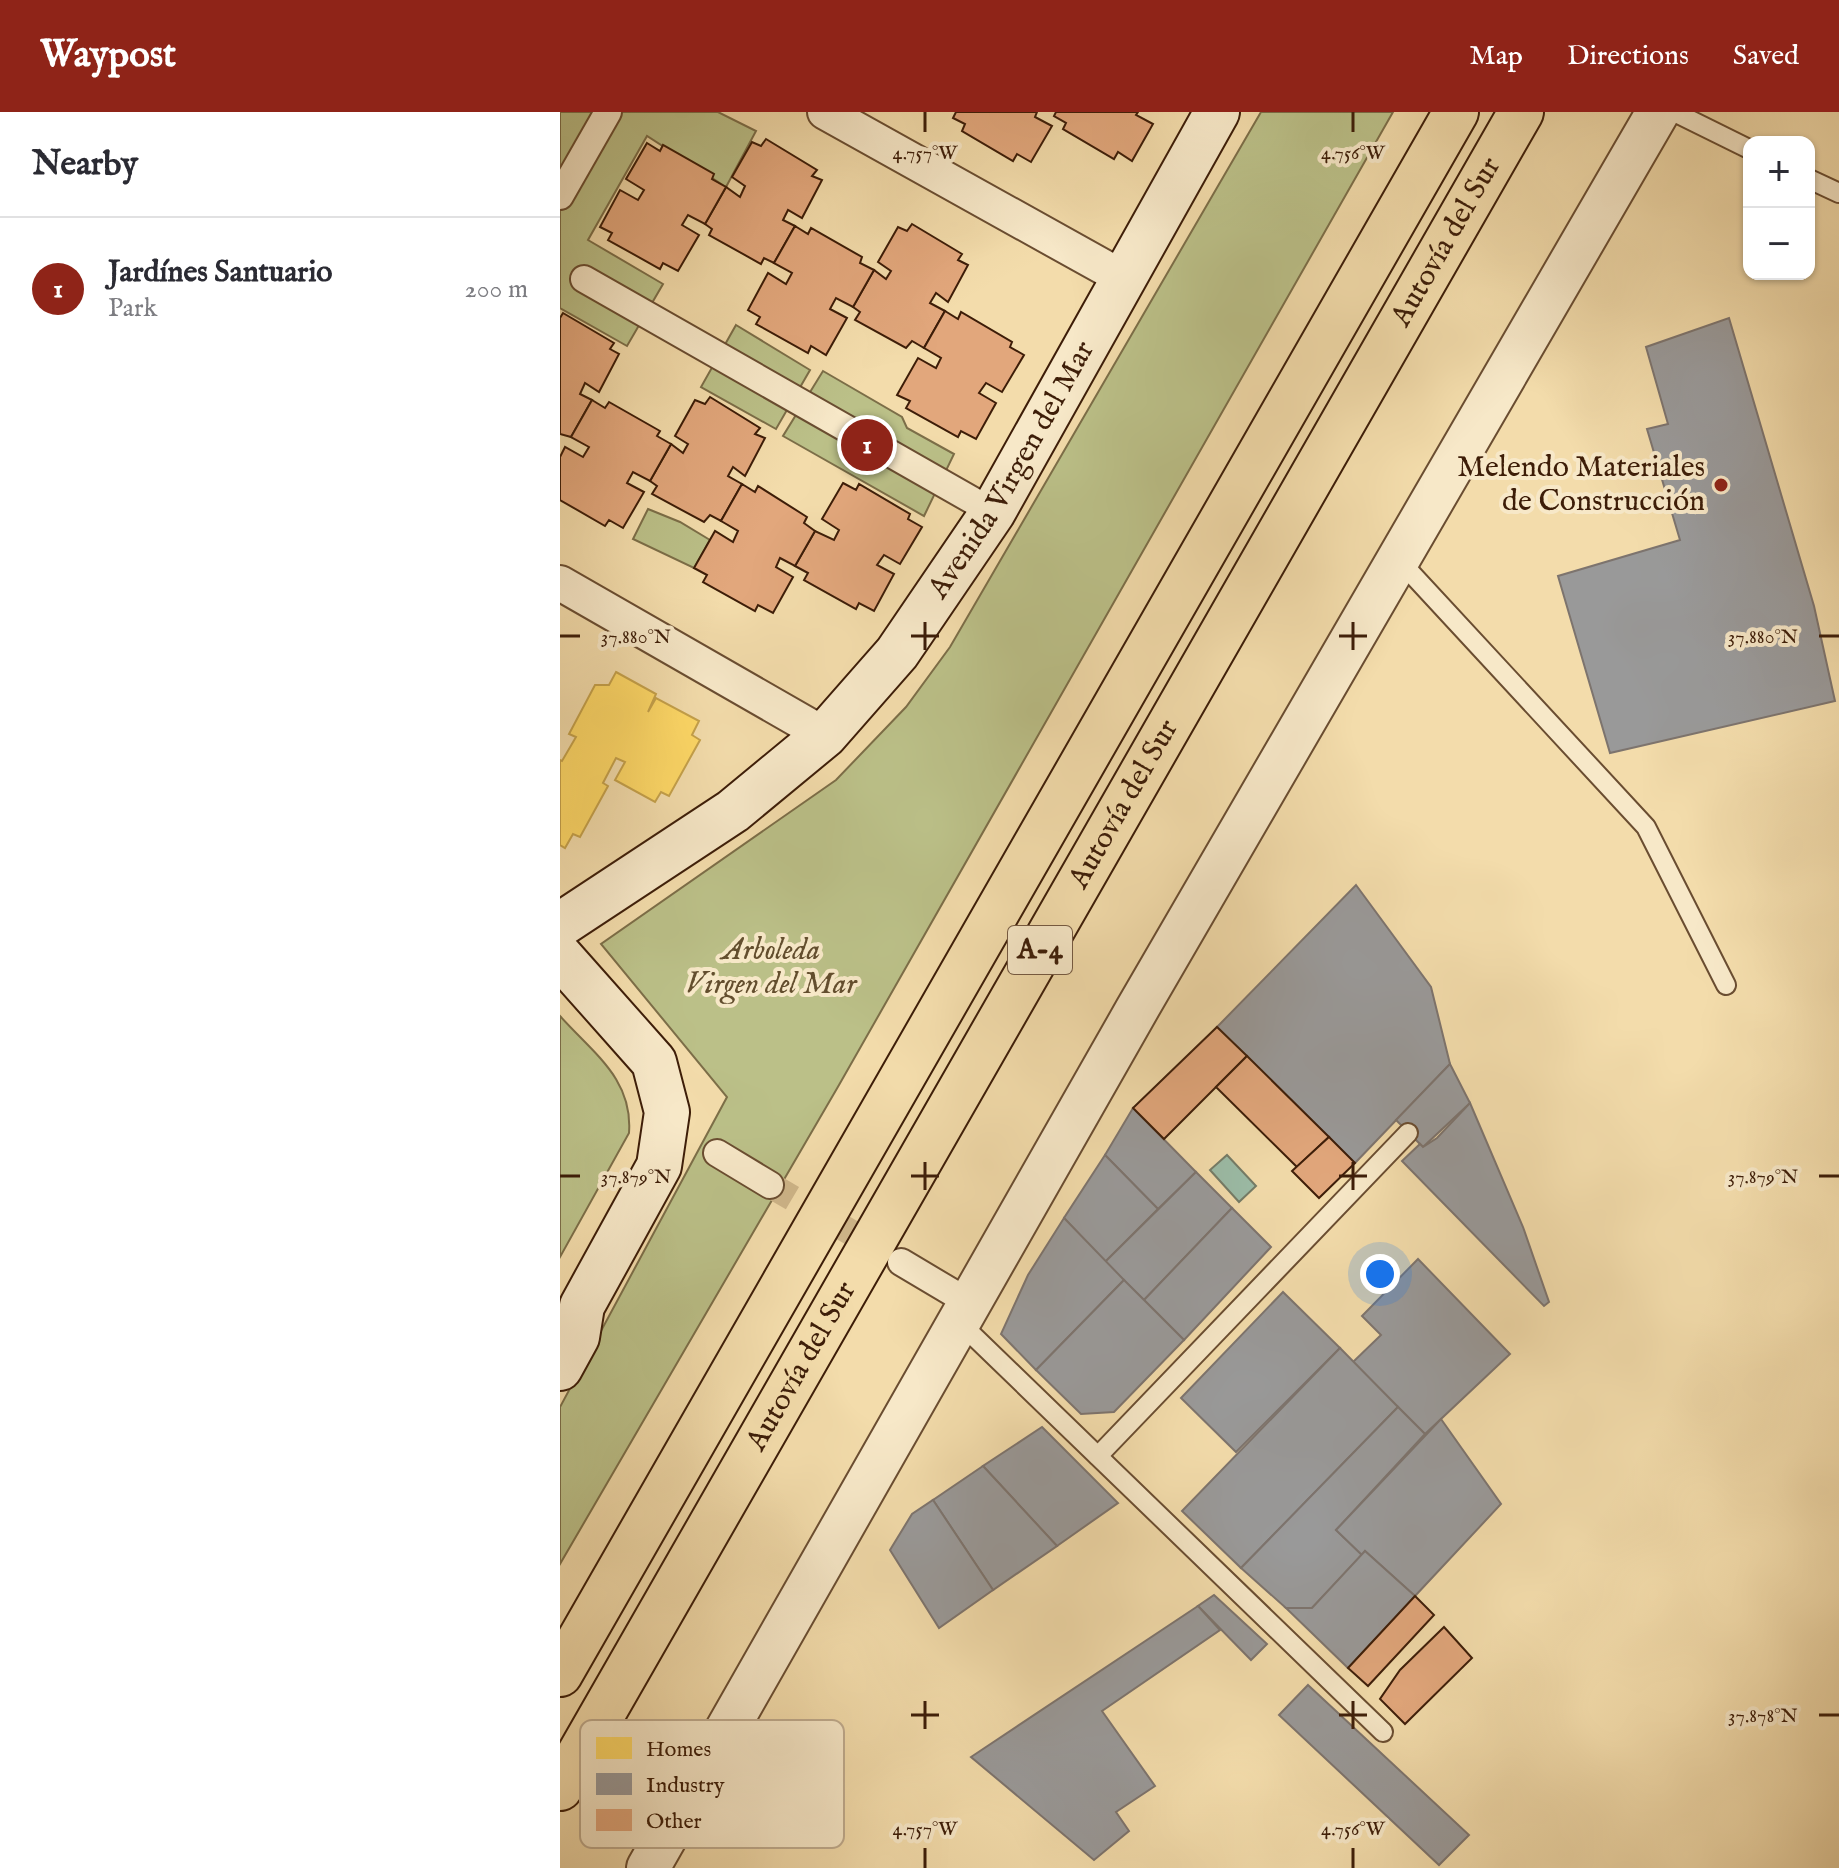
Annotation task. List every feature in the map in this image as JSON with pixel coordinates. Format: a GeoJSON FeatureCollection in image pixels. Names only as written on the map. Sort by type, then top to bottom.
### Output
{"type":"FeatureCollection","features":[{"type":"Feature","properties":{"kind":"highway","name":"Autovía del Sur"},"geometry":{"type":"LineString","coordinates":[[560,1674],[1456,112]]}},
{"type":"Feature","properties":{"kind":"highway","name":"Autovía del Sur"},"geometry":{"type":"LineString","coordinates":[[599,1720],[1521,112]]}},
{"type":"Feature","properties":{"kind":"highway","name":"Autovía del Sur"},"geometry":{"type":"LineString","coordinates":[[560,1788],[580,1753]]}},
{"type":"Feature","properties":{"kind":"main road","name":"Avenida Virgen del Mar"},"geometry":{"type":"LineString","coordinates":[[560,925],[733,811],[825,735],[897,653],[993,512],[1217,112]]}},
{"type":"Feature","properties":{"kind":"main road"},"geometry":{"type":"LineString","coordinates":[[560,956],[654,1062],[667,1112],[659,1166],[571,1316],[577,1337],[560,1368]]}},
{"type":"Feature","properties":{"kind":"street"},"geometry":{"type":"LineString","coordinates":[[560,196],[608,112]]}},
{"type":"Feature","properties":{"kind":"street"},"geometry":{"type":"LineString","coordinates":[[825,112],[1125,279]]}},
{"type":"Feature","properties":{"kind":"street"},"geometry":{"type":"LineString","coordinates":[[732,1720],[1658,112]]}},
{"type":"Feature","properties":{"kind":"street"},"geometry":{"type":"LineString","coordinates":[[584,279],[993,512]]}},
{"type":"Feature","properties":{"kind":"street"},"geometry":{"type":"LineString","coordinates":[[560,583],[825,735]]}},
{"type":"Feature","properties":{"kind":"street"},"geometry":{"type":"LineString","coordinates":[[717,1153],[770,1185]]}},
{"type":"Feature","properties":{"kind":"street"},"geometry":{"type":"LineString","coordinates":[[901,1262],[964,1313]]}},
{"type":"Feature","properties":{"kind":"street"},"geometry":{"type":"LineString","coordinates":[[648,1868],[659,1848]]}},
{"type":"Feature","properties":{"kind":"lane"},"geometry":{"type":"LineString","coordinates":[[1674,112],[1743,146]]}},
{"type":"Feature","properties":{"kind":"lane"},"geometry":{"type":"LineString","coordinates":[[1815,182],[1839,193]]}},
{"type":"Feature","properties":{"kind":"lane"},"geometry":{"type":"LineString","coordinates":[[1398,559],[1646,827],[1726,985]]}},
{"type":"Feature","properties":{"kind":"lane"},"geometry":{"type":"LineString","coordinates":[[1098,1456],[1408,1133]]}},
{"type":"Feature","properties":{"kind":"lane"},"geometry":{"type":"LineString","coordinates":[[964,1313],[1098,1456],[1383,1732]]}},
{"type":"Feature","properties":{"kind":"green space"},"geometry":{"type":"Polygon","coordinates":[[[560,112],[718,112],[756,131],[726,187],[647,136],[588,240],[663,284],[627,346],[560,308],[560,112]]]}},
{"type":"Feature","properties":{"kind":"green space","name":"Arboleda Virgen del Mar"},"geometry":{"type":"Polygon","coordinates":[[[1261,112],[1393,112],[839,1085],[560,1564],[560,1407],[727,1097],[601,944],[836,780],[906,707],[950,647],[1261,112]]]}},
{"type":"Feature","properties":{"kind":"green space"},"geometry":{"type":"Polygon","coordinates":[[[736,325],[810,370],[776,429],[701,387],[736,325]]]}},
{"type":"Feature","properties":{"kind":"green space"},"geometry":{"type":"Polygon","coordinates":[[[823,371],[902,417],[907,428],[954,454],[924,516],[783,436],[823,371]]]}},
{"type":"Feature","properties":{"kind":"green space"},"geometry":{"type":"Polygon","coordinates":[[[648,509],[680,522],[710,540],[694,568],[633,539],[648,509]]]}},
{"type":"Feature","properties":{"kind":"green space"},"geometry":{"type":"Polygon","coordinates":[[[560,1016],[598,1055],[618,1082],[629,1114],[629,1133],[560,1257],[560,1016]]]}},
{"type":"Feature","properties":{"kind":"shaded area"},"geometry":{"type":"Polygon","coordinates":[[[1227,1155],[1256,1186],[1239,1202],[1210,1170],[1227,1155]]]}},
{"type":"Feature","properties":{"kind":"building: Homes"},"geometry":{"type":"Polygon","coordinates":[[[616,672],[656,694],[648,712],[656,698],[699,721],[692,735],[700,740],[669,796],[661,792],[655,802],[615,780],[625,762],[616,758],[603,783],[608,786],[580,837],[573,834],[565,848],[560,845],[560,760],[576,737],[569,734],[595,685],[609,685],[616,672]]]}},
{"type":"Feature","properties":{"kind":"building: Industry","name":"Melendo Materiales de Construcción"},"geometry":{"type":"Polygon","coordinates":[[[1729,318],[1814,606],[1835,701],[1610,753],[1558,576],[1680,540],[1647,429],[1668,424],[1646,347],[1729,318]]]}},
{"type":"Feature","properties":{"kind":"building: Industry"},"geometry":{"type":"Polygon","coordinates":[[[1356,885],[1431,987],[1450,1064],[1355,1163],[1217,1027],[1356,885]]]}},
{"type":"Feature","properties":{"kind":"building: Industry"},"geometry":{"type":"Polygon","coordinates":[[[1450,1064],[1470,1103],[1423,1147],[1396,1120],[1450,1064]]]}},
{"type":"Feature","properties":{"kind":"building: Industry"},"geometry":{"type":"Polygon","coordinates":[[[1470,1103],[1523,1227],[1549,1302],[1544,1306],[1402,1161],[1420,1144],[1423,1147],[1437,1138],[1470,1103]]]}},
{"type":"Feature","properties":{"kind":"building: Industry"},"geometry":{"type":"Polygon","coordinates":[[[1133,1108],[1196,1172],[1158,1209],[1105,1155],[1133,1108]]]}},
{"type":"Feature","properties":{"kind":"building: Industry"},"geometry":{"type":"Polygon","coordinates":[[[1105,1155],[1158,1209],[1105,1262],[1064,1218],[1105,1155]]]}},
{"type":"Feature","properties":{"kind":"building: Industry"},"geometry":{"type":"Polygon","coordinates":[[[1196,1172],[1232,1208],[1144,1300],[1105,1262],[1196,1172]]]}},
{"type":"Feature","properties":{"kind":"building: Industry"},"geometry":{"type":"Polygon","coordinates":[[[1232,1208],[1271,1247],[1184,1340],[1144,1300],[1232,1208]]]}},
{"type":"Feature","properties":{"kind":"building: Industry"},"geometry":{"type":"Polygon","coordinates":[[[1064,1218],[1124,1280],[1036,1370],[1001,1334],[1028,1275],[1064,1218]]]}},
{"type":"Feature","properties":{"kind":"building: Industry"},"geometry":{"type":"Polygon","coordinates":[[[1418,1259],[1510,1354],[1425,1434],[1353,1362],[1381,1335],[1362,1316],[1418,1259]]]}},
{"type":"Feature","properties":{"kind":"building: Industry"},"geometry":{"type":"Polygon","coordinates":[[[1124,1280],[1184,1340],[1114,1412],[1081,1414],[1036,1370],[1124,1280]]]}},
{"type":"Feature","properties":{"kind":"building: Industry"},"geometry":{"type":"Polygon","coordinates":[[[1283,1292],[1340,1348],[1236,1452],[1181,1398],[1283,1292]]]}},
{"type":"Feature","properties":{"kind":"building: Industry"},"geometry":{"type":"Polygon","coordinates":[[[1340,1348],[1398,1407],[1241,1568],[1182,1511],[1340,1348]]]}},
{"type":"Feature","properties":{"kind":"building: Industry"},"geometry":{"type":"Polygon","coordinates":[[[1398,1407],[1425,1434],[1336,1530],[1362,1555],[1312,1608],[1286,1608],[1241,1568],[1398,1407]]]}},
{"type":"Feature","properties":{"kind":"building: Industry"},"geometry":{"type":"Polygon","coordinates":[[[1441,1419],[1501,1504],[1415,1596],[1365,1551],[1362,1555],[1336,1530],[1441,1419]]]}},
{"type":"Feature","properties":{"kind":"building: Industry"},"geometry":{"type":"Polygon","coordinates":[[[1042,1427],[1118,1503],[1057,1546],[983,1466],[1042,1427]]]}},
{"type":"Feature","properties":{"kind":"building: Industry"},"geometry":{"type":"Polygon","coordinates":[[[983,1466],[1057,1546],[993,1590],[933,1500],[983,1466]]]}},
{"type":"Feature","properties":{"kind":"building: Industry"},"geometry":{"type":"Polygon","coordinates":[[[933,1500],[993,1590],[939,1628],[890,1550],[912,1514],[933,1500]]]}},
{"type":"Feature","properties":{"kind":"building: Industry"},"geometry":{"type":"Polygon","coordinates":[[[1365,1551],[1415,1596],[1348,1668],[1286,1608],[1312,1608],[1365,1551]]]}},
{"type":"Feature","properties":{"kind":"building: Industry"},"geometry":{"type":"Polygon","coordinates":[[[1214,1595],[1267,1644],[1251,1660],[1198,1606],[1214,1595]]]}},
{"type":"Feature","properties":{"kind":"building: Industry"},"geometry":{"type":"Polygon","coordinates":[[[1198,1606],[1220,1630],[1102,1711],[1155,1786],[1116,1812],[1129,1831],[1094,1860],[971,1757],[1198,1606]]]}},
{"type":"Feature","properties":{"kind":"building: Industry"},"geometry":{"type":"Polygon","coordinates":[[[1308,1685],[1469,1835],[1439,1865],[1279,1715],[1308,1685]]]}},
{"type":"Feature","properties":{"kind":"building: Other"},"geometry":{"type":"Polygon","coordinates":[[[956,112],[1037,112],[1035,117],[1052,126],[1031,162],[1017,154],[1013,161],[962,131],[965,124],[953,118],[956,112]]]}},
{"type":"Feature","properties":{"kind":"building: Other"},"geometry":{"type":"Polygon","coordinates":[[[1056,112],[1138,112],[1136,115],[1153,124],[1132,161],[1118,152],[1114,159],[1063,129],[1066,123],[1054,116],[1056,112]]]}},
{"type":"Feature","properties":{"kind":"building: Other"},"geometry":{"type":"Polygon","coordinates":[[[766,139],[817,170],[812,176],[822,180],[802,218],[788,210],[783,220],[795,226],[774,263],[764,258],[761,264],[709,235],[712,229],[705,224],[726,187],[740,197],[745,186],[732,177],[752,142],[761,146],[766,139]]]}},
{"type":"Feature","properties":{"kind":"building: Other"},"geometry":{"type":"Polygon","coordinates":[[[647,143],[660,151],[663,145],[714,174],[712,179],[726,187],[705,224],[688,215],[682,225],[699,235],[678,271],[663,263],[660,269],[608,240],[612,233],[600,227],[620,190],[638,200],[644,190],[626,179],[647,143]]]}},
{"type":"Feature","properties":{"kind":"building: Other"},"geometry":{"type":"Polygon","coordinates":[[[912,224],[962,254],[958,260],[968,265],[948,302],[936,293],[930,303],[945,311],[924,348],[912,341],[906,348],[855,320],[860,312],[853,307],[874,270],[886,279],[891,271],[878,262],[898,227],[907,231],[912,224]]]}},
{"type":"Feature","properties":{"kind":"building: Other"},"geometry":{"type":"Polygon","coordinates":[[[795,226],[808,234],[811,228],[862,257],[860,263],[874,270],[853,307],[836,298],[830,309],[847,318],[826,355],[811,346],[808,353],[756,324],[760,317],[748,310],[768,273],[786,284],[792,273],[774,263],[795,226]]]}},
{"type":"Feature","properties":{"kind":"building: Other"},"geometry":{"type":"Polygon","coordinates":[[[945,311],[958,319],[961,312],[1012,342],[1010,347],[1024,355],[1002,392],[986,383],[979,393],[996,403],[976,439],[961,431],[958,437],[906,408],[910,401],[897,395],[918,358],[936,368],[941,358],[924,348],[945,311]]]}},
{"type":"Feature","properties":{"kind":"building: Other"},"geometry":{"type":"Polygon","coordinates":[[[563,313],[614,343],[610,349],[619,354],[599,392],[585,383],[580,394],[592,400],[571,437],[560,434],[560,318],[563,313]]]}},
{"type":"Feature","properties":{"kind":"building: Other"},"geometry":{"type":"Polygon","coordinates":[[[710,397],[760,428],[755,434],[765,438],[745,476],[733,467],[728,476],[742,484],[721,521],[710,515],[704,522],[652,494],[657,486],[650,481],[671,444],[683,453],[688,444],[675,436],[695,400],[705,404],[710,397]]]}},
{"type":"Feature","properties":{"kind":"building: Other"},"geometry":{"type":"Polygon","coordinates":[[[592,400],[605,408],[609,402],[660,431],[657,436],[671,444],[650,481],[633,472],[627,483],[644,492],[623,528],[609,520],[605,526],[560,500],[560,457],[565,447],[583,457],[589,447],[571,437],[592,400]]]}},
{"type":"Feature","properties":{"kind":"building: Other"},"geometry":{"type":"Polygon","coordinates":[[[843,483],[856,490],[859,484],[910,514],[908,519],[922,527],[900,564],[884,555],[877,565],[894,574],[874,611],[859,603],[856,609],[804,580],[808,573],[795,566],[815,531],[834,540],[839,530],[822,519],[843,483]]]}},
{"type":"Feature","properties":{"kind":"building: Other"},"geometry":{"type":"Polygon","coordinates":[[[742,484],[755,492],[758,486],[807,517],[804,523],[815,531],[795,566],[780,558],[776,567],[793,577],[773,613],[758,605],[755,611],[703,582],[707,575],[694,568],[715,531],[733,542],[738,531],[721,521],[742,484]]]}},
{"type":"Feature","properties":{"kind":"building: Other"},"geometry":{"type":"Polygon","coordinates":[[[1217,1027],[1247,1056],[1164,1139],[1133,1108],[1217,1027]]]}},
{"type":"Feature","properties":{"kind":"building: Other"},"geometry":{"type":"Polygon","coordinates":[[[1247,1056],[1329,1137],[1297,1167],[1216,1087],[1247,1056]]]}},
{"type":"Feature","properties":{"kind":"building: Other"},"geometry":{"type":"Polygon","coordinates":[[[1329,1137],[1355,1163],[1319,1198],[1292,1171],[1329,1137]]]}},
{"type":"Feature","properties":{"kind":"building: Other"},"geometry":{"type":"Polygon","coordinates":[[[1415,1596],[1434,1615],[1368,1686],[1348,1668],[1415,1596]]]}},
{"type":"Feature","properties":{"kind":"building: Other"},"geometry":{"type":"Polygon","coordinates":[[[1444,1627],[1472,1658],[1405,1724],[1380,1699],[1400,1670],[1444,1627]]]}},
{"type":"Feature","properties":{"kind":"tunnel"},"geometry":{"type":"LineString","coordinates":[[770,1185],[881,1250]]}},
{"type":"Feature","properties":{"kind":"place","name":"Jardínes Santuario"},"geometry":{"type":"Point","coordinates":[867,445]}},
{"type":"Feature","properties":{"kind":"place","name":"Melendo Materiales de Construcción"},"geometry":{"type":"Point","coordinates":[1721,485]}}]}
